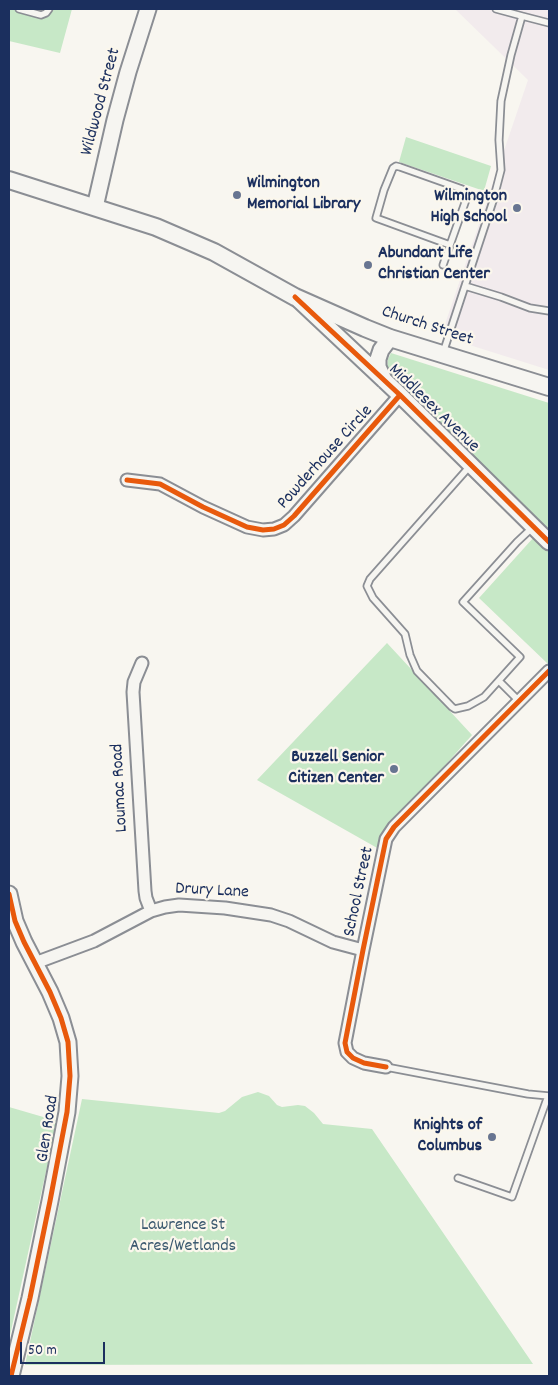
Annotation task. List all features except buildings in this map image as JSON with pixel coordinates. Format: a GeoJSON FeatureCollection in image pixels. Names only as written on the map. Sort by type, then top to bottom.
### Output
{"type":"FeatureCollection","features":[{"type":"Feature","properties":{"kind":"main road","name":"Middlesex Avenue"},"geometry":{"type":"LineString","coordinates":[[9,181],[95,206],[156,227],[214,252],[295,297]]}},
{"type":"Feature","properties":{"kind":"main road","name":"Church Street"},"geometry":{"type":"LineString","coordinates":[[295,297],[390,338],[549,387]]}},
{"type":"Feature","properties":{"kind":"street","name":"Wildwood Street"},"geometry":{"type":"LineString","coordinates":[[95,206],[128,72],[148,9]]}},
{"type":"Feature","properties":{"kind":"street","name":"Middlesex Avenue"},"geometry":{"type":"LineString","coordinates":[[295,297],[400,395],[549,542]]}},
{"type":"Feature","properties":{"kind":"street","name":"Middlesex Avenue"},"geometry":{"type":"LineString","coordinates":[[385,381],[378,367],[378,359],[381,350],[390,338]]}},
{"type":"Feature","properties":{"kind":"street","name":"Powderhouse Circle"},"geometry":{"type":"LineString","coordinates":[[127,480],[160,484],[247,527],[263,530],[274,529],[284,525],[294,516],[400,395]]}},
{"type":"Feature","properties":{"kind":"street","name":"Loumac Road"},"geometry":{"type":"LineString","coordinates":[[142,663],[134,682],[133,692],[145,891],[151,911]]}},
{"type":"Feature","properties":{"kind":"street","name":"School Street"},"geometry":{"type":"LineString","coordinates":[[386,1067],[358,1061],[350,1055],[345,1040],[385,842],[394,827],[549,671]]}},
{"type":"Feature","properties":{"kind":"street","name":"Glen Road"},"geometry":{"type":"LineString","coordinates":[[9,894],[15,921],[50,992],[65,1030],[70,1060],[70,1087],[67,1112],[30,1298],[11,1376]]}},
{"type":"Feature","properties":{"kind":"street","name":"Drury Lane"},"geometry":{"type":"LineString","coordinates":[[35,963],[94,941],[151,911],[169,906],[186,905],[254,912],[286,920],[333,942],[363,950]]}},
{"type":"Feature","properties":{"kind":"lane"},"geometry":{"type":"LineString","coordinates":[[19,9],[41,15],[49,9]]}},
{"type":"Feature","properties":{"kind":"lane"},"geometry":{"type":"LineString","coordinates":[[496,9],[549,23]]}},
{"type":"Feature","properties":{"kind":"lane"},"geometry":{"type":"LineString","coordinates":[[443,354],[493,201],[501,170],[499,140],[500,101],[510,56],[522,16]]}},
{"type":"Feature","properties":{"kind":"lane"},"geometry":{"type":"LineString","coordinates":[[443,265],[467,197],[467,194],[465,191],[398,166],[393,168],[376,218],[450,245]]}},
{"type":"Feature","properties":{"kind":"lane"},"geometry":{"type":"LineString","coordinates":[[465,286],[530,308],[549,311]]}},
{"type":"Feature","properties":{"kind":"lane"},"geometry":{"type":"LineString","coordinates":[[471,465],[368,583],[368,590],[372,598],[405,634],[410,655],[417,671],[455,709],[462,708],[479,700],[491,691],[520,657],[463,602],[533,527]]}},
{"type":"Feature","properties":{"kind":"lane"},"geometry":{"type":"LineString","coordinates":[[499,681],[519,701]]}},
{"type":"Feature","properties":{"kind":"lane"},"geometry":{"type":"LineString","coordinates":[[386,1067],[528,1094],[548,1096],[512,1197],[458,1178]]}},
{"type":"Feature","properties":{"kind":"shaded area","name":"Wilmington High School"},"geometry":{"type":"Polygon","coordinates":[[[455,9],[549,9],[549,370],[441,336],[528,80],[455,9]]]}},
{"type":"Feature","properties":{"kind":"green space"},"geometry":{"type":"Polygon","coordinates":[[[9,9],[72,9],[60,53],[9,41],[9,9]]]}},
{"type":"Feature","properties":{"kind":"green space"},"geometry":{"type":"Polygon","coordinates":[[[406,137],[491,166],[484,191],[399,162],[406,137]]]}},
{"type":"Feature","properties":{"kind":"green space"},"geometry":{"type":"Polygon","coordinates":[[[391,353],[549,403],[549,532],[399,384],[387,367],[391,353]]]}},
{"type":"Feature","properties":{"kind":"green space"},"geometry":{"type":"Polygon","coordinates":[[[534,537],[549,552],[548,664],[479,598],[534,537]]]}},
{"type":"Feature","properties":{"kind":"green space"},"geometry":{"type":"Polygon","coordinates":[[[387,643],[472,735],[386,832],[379,849],[257,780],[387,643]]]}},
{"type":"Feature","properties":{"kind":"green space","name":"Lawrence St Acres/Wetlands"},"geometry":{"type":"Polygon","coordinates":[[[258,1092],[269,1096],[277,1105],[282,1107],[305,1106],[323,1124],[372,1129],[533,1364],[25,1365],[82,1099],[219,1113],[225,1111],[242,1097],[258,1092]]]}},
{"type":"Feature","properties":{"kind":"green space"},"geometry":{"type":"Polygon","coordinates":[[[9,1107],[57,1121],[9,1340],[9,1107]]]}},
{"type":"Feature","properties":{"kind":"cycle path"},"geometry":{"type":"LineString","coordinates":[[295,297],[400,395],[549,542]]}},
{"type":"Feature","properties":{"kind":"cycle path"},"geometry":{"type":"LineString","coordinates":[[127,480],[160,484],[203,507],[247,527],[263,530],[274,529],[284,525],[294,516],[400,395]]}},
{"type":"Feature","properties":{"kind":"cycle path"},"geometry":{"type":"LineString","coordinates":[[386,1067],[364,1063],[353,1058],[347,1052],[345,1043],[386,839],[394,827],[549,671]]}},
{"type":"Feature","properties":{"kind":"cycle path"},"geometry":{"type":"LineString","coordinates":[[9,894],[15,921],[61,1018],[68,1042],[70,1076],[67,1112],[50,1201],[30,1298],[11,1376]]}},
{"type":"Feature","properties":{"kind":"place","name":"Wilmington Memorial Library"},"geometry":{"type":"Point","coordinates":[237,195]}},
{"type":"Feature","properties":{"kind":"place","name":"Wilmington High School"},"geometry":{"type":"Point","coordinates":[517,208]}},
{"type":"Feature","properties":{"kind":"place","name":"Abundant Life Christian Center"},"geometry":{"type":"Point","coordinates":[368,265]}},
{"type":"Feature","properties":{"kind":"place","name":"Buzzell Senior Citizen Center"},"geometry":{"type":"Point","coordinates":[394,769]}},
{"type":"Feature","properties":{"kind":"place","name":"Knights of Columbus"},"geometry":{"type":"Point","coordinates":[492,1137]}}]}
